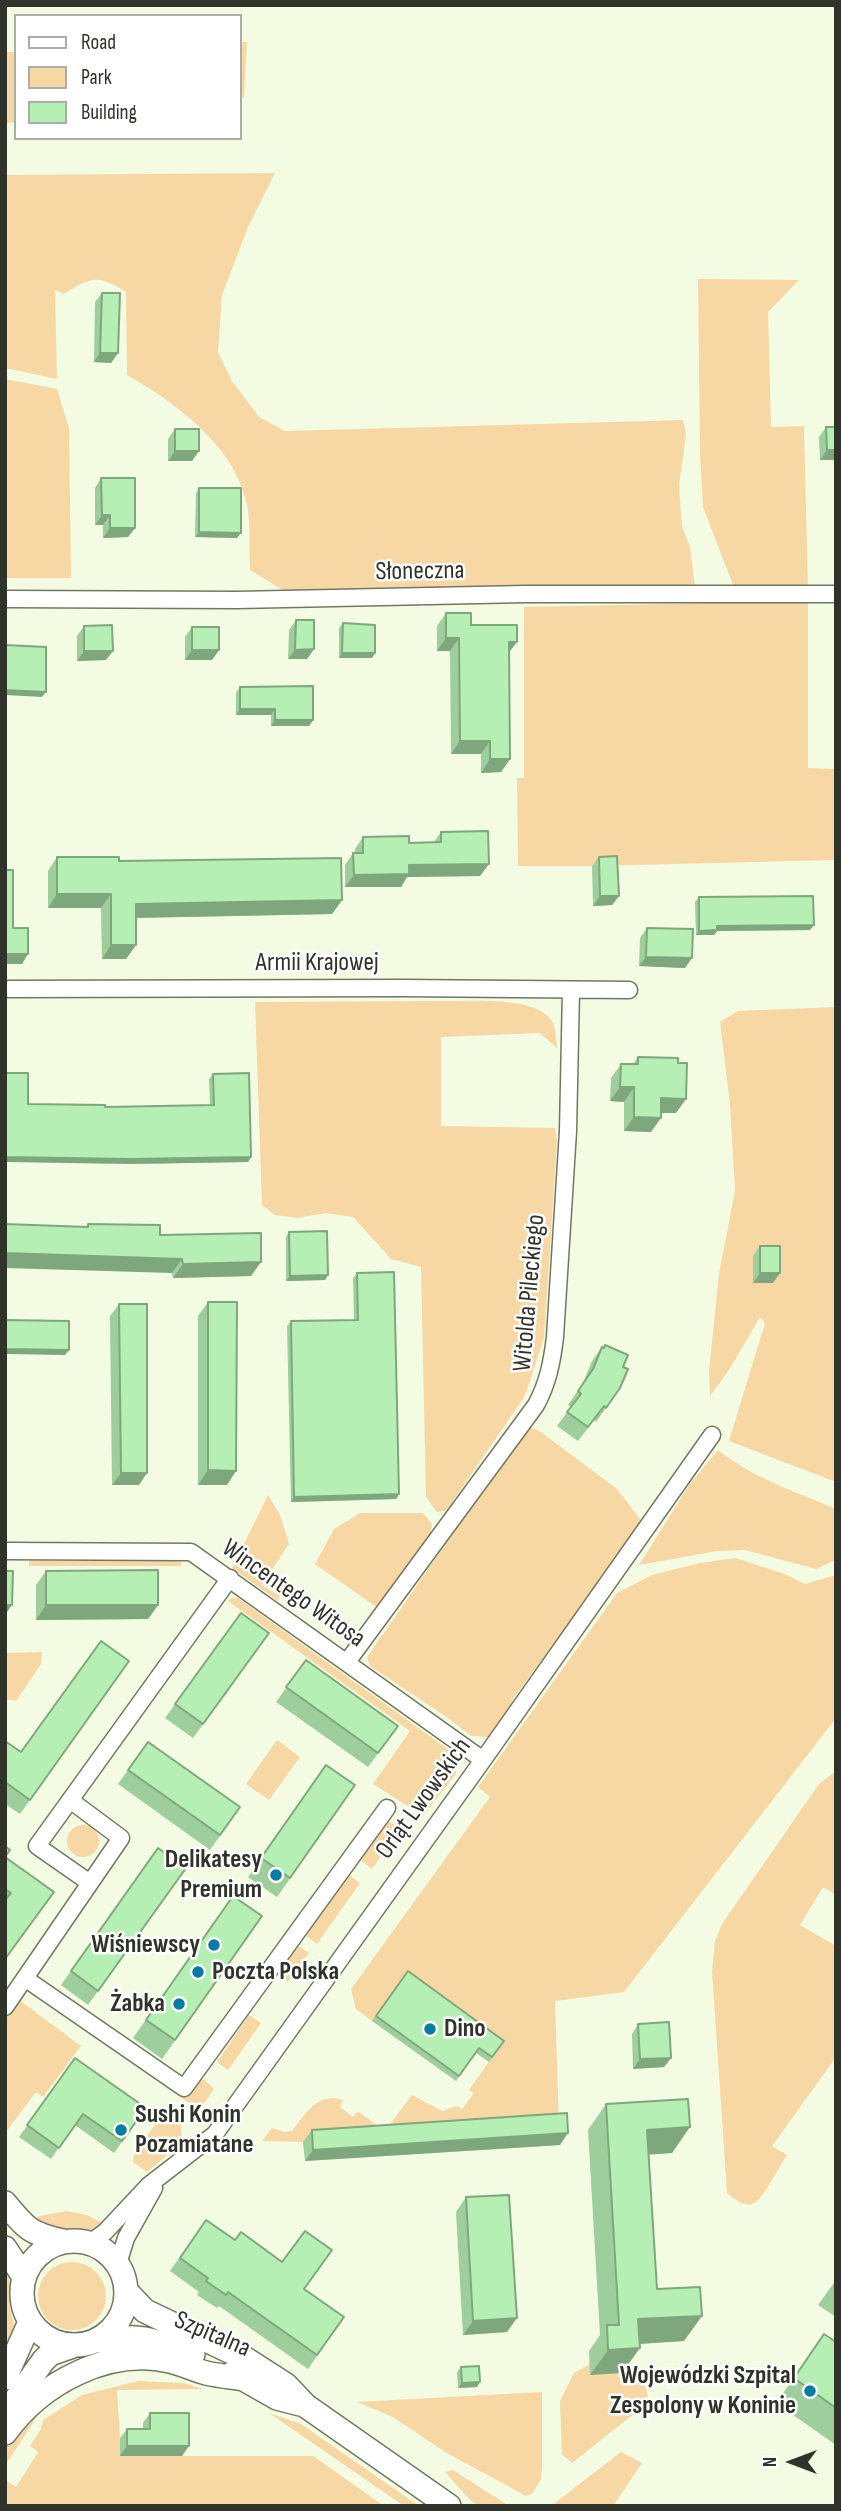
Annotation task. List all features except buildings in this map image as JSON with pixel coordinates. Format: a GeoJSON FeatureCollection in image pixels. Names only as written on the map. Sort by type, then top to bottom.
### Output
{"type":"FeatureCollection","features":[{"type":"Feature","properties":{"kind":"street","name":"Słoneczna"},"geometry":{"type":"LineString","coordinates":[[5,599],[237,600],[526,594],[836,594]]}},
{"type":"Feature","properties":{"kind":"street","name":"Armii Krajowej"},"geometry":{"type":"LineString","coordinates":[[5,989],[629,990]]}},
{"type":"Feature","properties":{"kind":"street","name":"Witolda Pileckiego"},"geometry":{"type":"LineString","coordinates":[[347,1662],[546,1388],[555,1337],[562,1227],[568,1131],[571,990]]}},
{"type":"Feature","properties":{"kind":"street","name":"Orląt Lwowskich"},"geometry":{"type":"LineString","coordinates":[[90,2243],[105,2232],[149,2185],[215,2134],[712,1435]]}},
{"type":"Feature","properties":{"kind":"street","name":"Wincentego Witosa"},"geometry":{"type":"LineString","coordinates":[[5,1551],[191,1552],[483,1760]]}},
{"type":"Feature","properties":{"kind":"street"},"geometry":{"type":"LineString","coordinates":[[90,1883],[37,1846],[230,1578]]}},
{"type":"Feature","properties":{"kind":"street"},"geometry":{"type":"LineString","coordinates":[[5,2007],[121,1838],[70,1800]]}},
{"type":"Feature","properties":{"kind":"street"},"geometry":{"type":"LineString","coordinates":[[26,1979],[184,2088],[387,1808]]}},
{"type":"Feature","properties":{"kind":"street","name":"Orląt Lwowskich"},"geometry":{"type":"LineString","coordinates":[[118,2264],[126,2238],[161,2176]]}},
{"type":"Feature","properties":{"kind":"street"},"geometry":{"type":"LineString","coordinates":[[5,2203],[25,2227],[39,2236],[90,2243],[101,2248],[118,2264],[126,2291],[125,2308],[106,2335],[50,2354],[5,2414]]}},
{"type":"Feature","properties":{"kind":"street"},"geometry":{"type":"LineString","coordinates":[[63,2241],[40,2252],[30,2263],[21,2292],[23,2308],[30,2322],[49,2339],[82,2344]]}},
{"type":"Feature","properties":{"kind":"street"},"geometry":{"type":"LineString","coordinates":[[5,2248],[24,2277]]}},
{"type":"Feature","properties":{"kind":"street","name":"Szpitalna"},"geometry":{"type":"LineString","coordinates":[[126,2291],[145,2311],[244,2358],[286,2385],[306,2406],[449,2506]]}},
{"type":"Feature","properties":{"kind":"street"},"geometry":{"type":"LineString","coordinates":[[5,2378],[30,2322]]}},
{"type":"Feature","properties":{"kind":"street","name":"Szpitalna"},"geometry":{"type":"LineString","coordinates":[[82,2344],[117,2336],[143,2337],[199,2356],[277,2398],[306,2406]]}},
{"type":"Feature","properties":{"kind":"street"},"geometry":{"type":"LineString","coordinates":[[5,2433],[25,2409],[54,2386],[92,2368],[117,2361],[143,2358],[166,2360],[206,2373],[244,2379]]}},
{"type":"Feature","properties":{"kind":"green space"},"geometry":{"type":"Polygon","coordinates":[[[242,42],[247,42],[242,98],[242,42]]]}},
{"type":"Feature","properties":{"kind":"green space"},"geometry":{"type":"Polygon","coordinates":[[[5,52],[14,52],[14,122],[5,123],[5,52]]]}},
{"type":"Feature","properties":{"kind":"green space"},"geometry":{"type":"Polygon","coordinates":[[[275,173],[248,227],[222,295],[218,352],[232,381],[259,417],[285,431],[683,420],[686,434],[679,486],[682,526],[690,547],[695,586],[286,592],[250,570],[247,505],[230,464],[217,445],[201,428],[165,399],[127,375],[126,292],[101,280],[89,281],[64,294],[55,290],[57,379],[5,368],[5,175],[275,173]]]}},
{"type":"Feature","properties":{"kind":"green space"},"geometry":{"type":"Polygon","coordinates":[[[698,279],[799,280],[768,312],[771,427],[804,426],[808,589],[735,590],[703,507],[698,279]]]}},
{"type":"Feature","properties":{"kind":"green space"},"geometry":{"type":"Polygon","coordinates":[[[5,379],[57,389],[69,428],[71,578],[5,578],[5,379]]]}},
{"type":"Feature","properties":{"kind":"green space"},"geometry":{"type":"Polygon","coordinates":[[[808,601],[808,768],[836,769],[836,860],[518,866],[517,778],[524,778],[524,607],[808,601]]]}},
{"type":"Feature","properties":{"kind":"green space"},"geometry":{"type":"Polygon","coordinates":[[[484,1001],[531,1007],[552,1021],[555,1031],[557,1048],[540,1033],[441,1037],[441,1126],[555,1128],[557,1141],[544,1338],[525,1396],[446,1511],[437,1512],[426,1497],[421,1267],[391,1259],[353,1217],[326,1213],[297,1218],[275,1215],[262,1205],[255,1002],[484,1001]]]}},
{"type":"Feature","properties":{"kind":"green space"},"geometry":{"type":"Polygon","coordinates":[[[836,1007],[836,1482],[729,1441],[765,1323],[760,1317],[729,1370],[710,1396],[709,1372],[719,1274],[735,1190],[730,1104],[720,1022],[738,1011],[836,1007]]]}},
{"type":"Feature","properties":{"kind":"green space"},"geometry":{"type":"Polygon","coordinates":[[[527,1427],[538,1430],[617,1489],[643,1523],[515,1696],[501,1723],[489,1737],[471,1736],[370,1666],[367,1657],[527,1427]]]}},
{"type":"Feature","properties":{"kind":"green space"},"geometry":{"type":"Polygon","coordinates":[[[718,1450],[759,1476],[836,1509],[836,1560],[816,1569],[745,1550],[717,1551],[639,1565],[689,1485],[718,1450]]]}},
{"type":"Feature","properties":{"kind":"green space"},"geometry":{"type":"Polygon","coordinates":[[[268,1495],[280,1515],[289,1544],[262,1585],[280,1596],[278,1601],[232,1568],[268,1495]]]}},
{"type":"Feature","properties":{"kind":"green space"},"geometry":{"type":"Polygon","coordinates":[[[360,1513],[423,1513],[432,1524],[430,1539],[379,1609],[315,1564],[334,1529],[360,1513]]]}},
{"type":"Feature","properties":{"kind":"green space"},"geometry":{"type":"Polygon","coordinates":[[[735,1558],[785,1574],[805,1584],[836,1575],[836,1718],[624,1992],[555,2001],[559,2125],[303,2142],[262,2141],[272,2128],[284,2132],[292,2131],[313,2106],[326,2099],[343,2100],[340,2107],[353,2117],[357,2112],[360,2113],[385,2131],[412,2095],[442,2111],[457,2106],[462,2109],[474,2093],[469,2090],[500,2046],[372,2021],[356,2009],[351,1989],[490,1797],[478,1787],[617,1593],[652,1575],[700,1563],[735,1558]]]}},
{"type":"Feature","properties":{"kind":"green space"},"geometry":{"type":"Polygon","coordinates":[[[29,1561],[181,1561],[181,1566],[29,1566],[29,1561]]]}},
{"type":"Feature","properties":{"kind":"green space"},"geometry":{"type":"Polygon","coordinates":[[[238,1598],[449,1750],[454,1756],[456,1774],[423,1816],[373,1784],[410,1731],[228,1601],[238,1598]]]}},
{"type":"Feature","properties":{"kind":"green space"},"geometry":{"type":"Polygon","coordinates":[[[42,1652],[41,1664],[16,1701],[5,1699],[5,1653],[42,1652]]]}},
{"type":"Feature","properties":{"kind":"green space"},"geometry":{"type":"Polygon","coordinates":[[[277,1740],[300,1757],[269,1800],[246,1784],[277,1740]]]}},
{"type":"Feature","properties":{"kind":"green space"},"geometry":{"type":"Polygon","coordinates":[[[836,1771],[836,1895],[823,1887],[800,1925],[836,1946],[836,2057],[772,2146],[787,2155],[767,2187],[756,2202],[744,2204],[727,2193],[712,1971],[715,1941],[722,1924],[819,1784],[836,1771]]]}},
{"type":"Feature","properties":{"kind":"green space"},"geometry":{"type":"Polygon","coordinates":[[[387,1820],[400,1829],[372,1869],[359,1859],[387,1820]]]}},
{"type":"Feature","properties":{"kind":"green space"},"geometry":{"type":"Polygon","coordinates":[[[83,1825],[94,1830],[99,1841],[94,1852],[83,1857],[72,1852],[67,1841],[72,1830],[83,1825]]]}},
{"type":"Feature","properties":{"kind":"green space"},"geometry":{"type":"Polygon","coordinates":[[[348,1874],[360,1883],[317,1944],[305,1935],[348,1874]]]}},
{"type":"Feature","properties":{"kind":"green space"},"geometry":{"type":"Polygon","coordinates":[[[297,1945],[309,1953],[288,1982],[278,1975],[297,1945]]]}},
{"type":"Feature","properties":{"kind":"green space"},"geometry":{"type":"Polygon","coordinates":[[[19,2000],[81,2046],[43,2097],[36,2092],[5,2133],[5,2019],[19,2000]]]}},
{"type":"Feature","properties":{"kind":"green space"},"geometry":{"type":"Polygon","coordinates":[[[249,2015],[261,2023],[228,2070],[217,2062],[249,2015]]]}},
{"type":"Feature","properties":{"kind":"green space"},"geometry":{"type":"Polygon","coordinates":[[[199,2079],[205,2080],[214,2089],[199,2110],[179,2096],[190,2091],[199,2079]]]}},
{"type":"Feature","properties":{"kind":"green space"},"geometry":{"type":"Polygon","coordinates":[[[164,2112],[181,2125],[182,2143],[147,2172],[133,2162],[134,2154],[164,2112]]]}},
{"type":"Feature","properties":{"kind":"green space"},"geometry":{"type":"Polygon","coordinates":[[[66,2211],[87,2215],[102,2223],[95,2229],[77,2233],[30,2221],[40,2216],[66,2211]]]}},
{"type":"Feature","properties":{"kind":"green space"},"geometry":{"type":"Polygon","coordinates":[[[5,2258],[10,2271],[10,2305],[15,2332],[5,2358],[5,2258]]]}},
{"type":"Feature","properties":{"kind":"green space"},"geometry":{"type":"Polygon","coordinates":[[[65,2262],[79,2262],[91,2267],[101,2277],[106,2296],[101,2315],[91,2325],[79,2330],[65,2330],[53,2325],[43,2315],[38,2303],[38,2289],[43,2277],[53,2267],[65,2262]]]}},
{"type":"Feature","properties":{"kind":"green space"},"geometry":{"type":"Polygon","coordinates":[[[590,2364],[591,2375],[620,2375],[639,2382],[646,2387],[649,2402],[572,2463],[562,2454],[560,2401],[574,2373],[590,2364]]]}},
{"type":"Feature","properties":{"kind":"green space"},"geometry":{"type":"Polygon","coordinates":[[[138,2381],[184,2383],[203,2389],[117,2390],[121,2456],[313,2456],[384,2506],[5,2506],[5,2484],[7,2481],[16,2487],[38,2452],[30,2446],[41,2429],[43,2420],[82,2395],[138,2381]]]}},
{"type":"Feature","properties":{"kind":"green space"},"geometry":{"type":"Polygon","coordinates":[[[542,2392],[541,2479],[532,2494],[526,2496],[445,2452],[393,2417],[357,2402],[542,2392]]]}},
{"type":"Feature","properties":{"kind":"green space"},"geometry":{"type":"Polygon","coordinates":[[[32,2410],[38,2415],[5,2466],[5,2446],[32,2410]]]}},
{"type":"Feature","properties":{"kind":"green space"},"geometry":{"type":"Polygon","coordinates":[[[269,2413],[301,2424],[419,2506],[404,2506],[269,2413]]]}},
{"type":"Feature","properties":{"kind":"green space"},"geometry":{"type":"Polygon","coordinates":[[[621,2452],[642,2463],[613,2506],[551,2506],[621,2452]]]}},
{"type":"Feature","properties":{"kind":"green space"},"geometry":{"type":"Polygon","coordinates":[[[453,2470],[509,2506],[479,2506],[470,2500],[445,2472],[453,2470]]]}},
{"type":"Feature","properties":{"kind":"place","name":"Delikatesy Premium"},"geometry":{"type":"Point","coordinates":[276,1875]}},
{"type":"Feature","properties":{"kind":"place","name":"Wiśniewscy"},"geometry":{"type":"Point","coordinates":[214,1945]}},
{"type":"Feature","properties":{"kind":"place","name":"Poczta Polska"},"geometry":{"type":"Point","coordinates":[198,1972]}},
{"type":"Feature","properties":{"kind":"place","name":"Żabka"},"geometry":{"type":"Point","coordinates":[179,2004]}},
{"type":"Feature","properties":{"kind":"place","name":"Dino"},"geometry":{"type":"Point","coordinates":[430,2029]}},
{"type":"Feature","properties":{"kind":"place","name":"Sushi Konin Pozamiatane"},"geometry":{"type":"Point","coordinates":[121,2130]}},
{"type":"Feature","properties":{"kind":"place","name":"Wojewódzki Szpital Zespolony w Koninie"},"geometry":{"type":"Point","coordinates":[810,2391]}}]}
